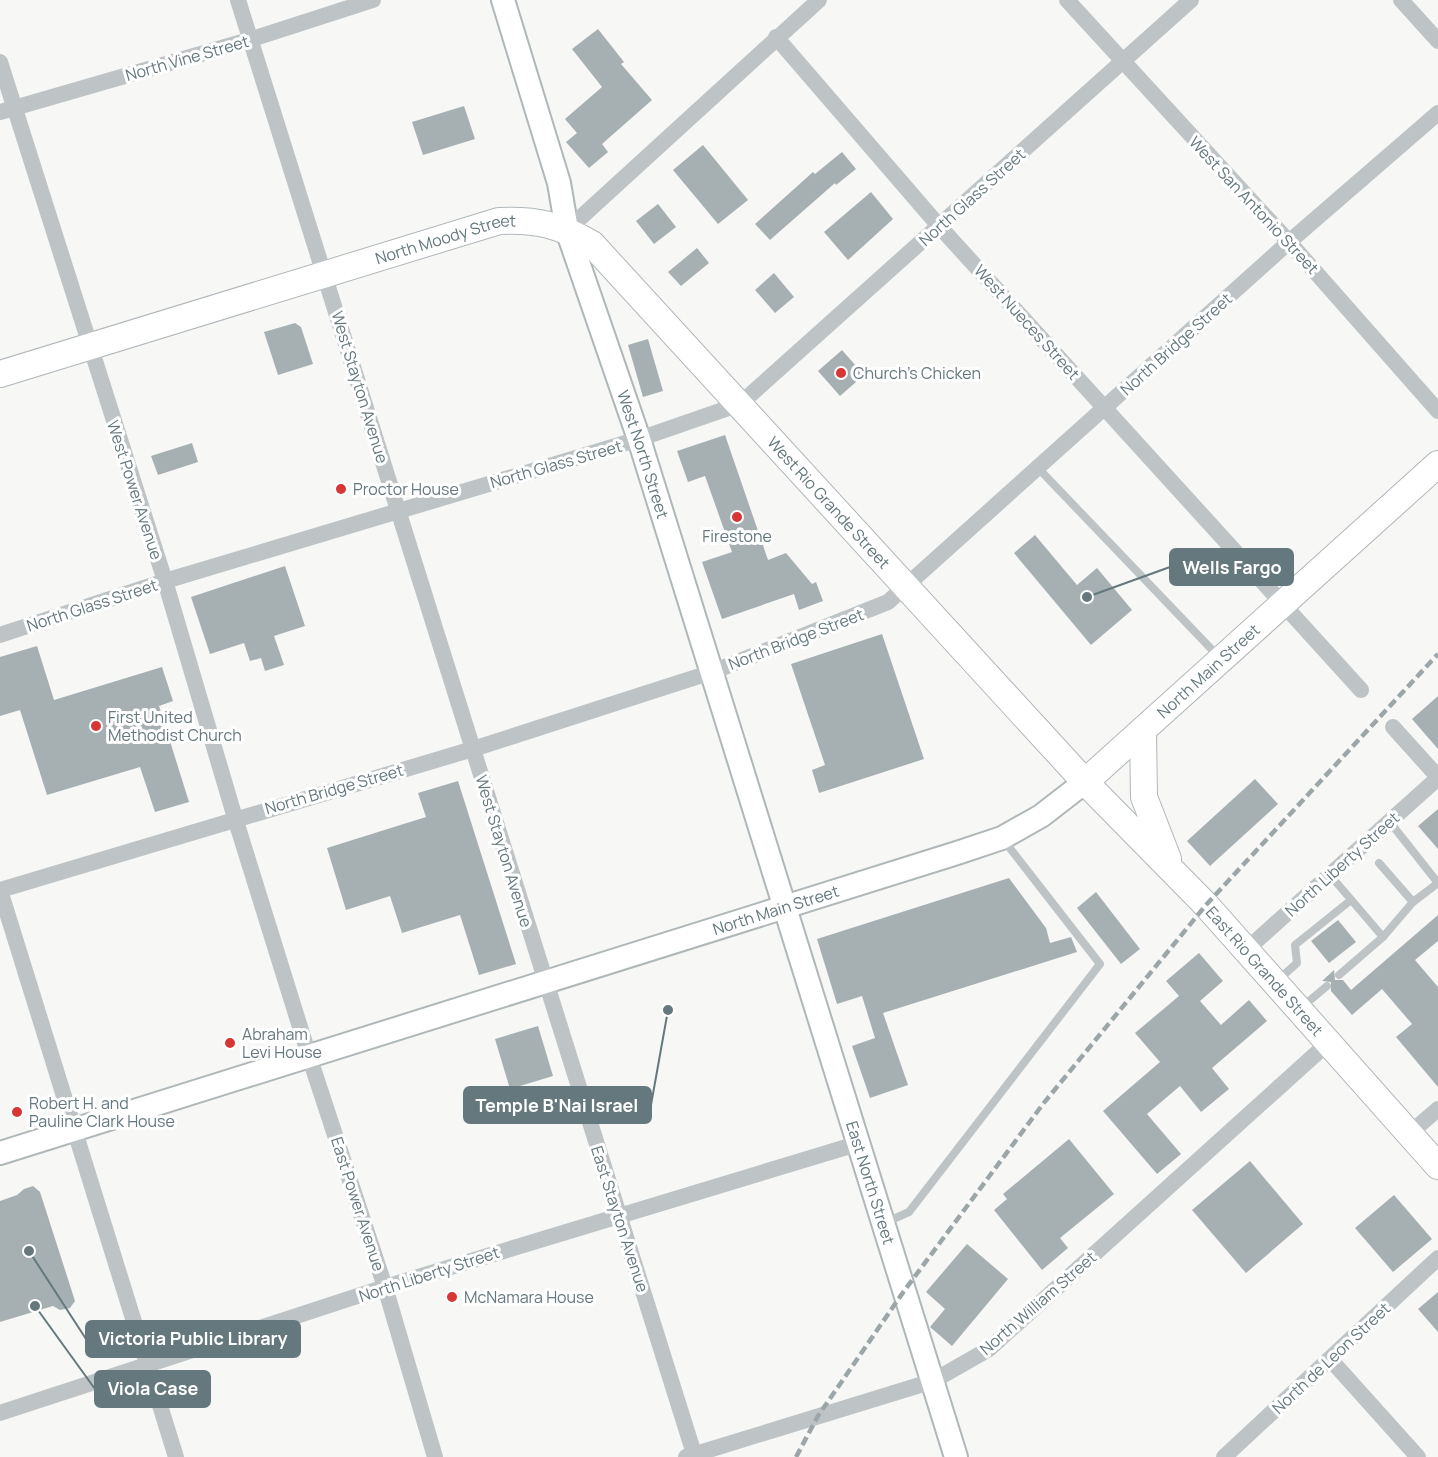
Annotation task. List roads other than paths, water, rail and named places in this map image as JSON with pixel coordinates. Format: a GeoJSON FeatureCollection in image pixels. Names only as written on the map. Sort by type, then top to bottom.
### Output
{"type":"FeatureCollection","features":[{"type":"Feature","properties":{"kind":"main road","name":"North Moody Street"},"geometry":{"type":"LineString","coordinates":[[0,375],[499,221],[528,219],[567,230]]}},
{"type":"Feature","properties":{"kind":"main road","name":"West Rio Grande Street"},"geometry":{"type":"LineString","coordinates":[[567,230],[592,244],[1085,782]]}},
{"type":"Feature","properties":{"kind":"main road","name":"North Main Street"},"geometry":{"type":"LineString","coordinates":[[1085,782],[1438,464]]}},
{"type":"Feature","properties":{"kind":"main road"},"geometry":{"type":"LineString","coordinates":[[1143,732],[1144,797],[1172,870]]}},
{"type":"Feature","properties":{"kind":"main road","name":"East Rio Grande Street"},"geometry":{"type":"LineString","coordinates":[[1085,782],[1172,870],[1438,1166]]}},
{"type":"Feature","properties":{"kind":"street","name":"West Stayton Avenue"},"geometry":{"type":"LineString","coordinates":[[238,0],[399,510],[544,981]]}},
{"type":"Feature","properties":{"kind":"street","name":"North Vine Street"},"geometry":{"type":"LineString","coordinates":[[7,110],[249,40],[373,0]]}},
{"type":"Feature","properties":{"kind":"street","name":"West North Street"},"geometry":{"type":"LineString","coordinates":[[503,0],[559,183],[567,230],[639,439],[784,908]]}},
{"type":"Feature","properties":{"kind":"street"},"geometry":{"type":"LineString","coordinates":[[567,230],[819,0]]}},
{"type":"Feature","properties":{"kind":"street","name":"West San Antonio Street"},"geometry":{"type":"LineString","coordinates":[[1067,0],[1289,242],[1438,411]]}},
{"type":"Feature","properties":{"kind":"street","name":"North Glass Street"},"geometry":{"type":"LineString","coordinates":[[0,635],[165,581],[639,439],[740,404],[1191,0]]}},
{"type":"Feature","properties":{"kind":"street"},"geometry":{"type":"LineString","coordinates":[[1401,0],[1438,41]]}},
{"type":"Feature","properties":{"kind":"street","name":"West Nueces Street"},"geometry":{"type":"LineString","coordinates":[[776,37],[939,226],[1106,408],[1281,605],[1361,690]]}},
{"type":"Feature","properties":{"kind":"street","name":"West Power Avenue"},"geometry":{"type":"LineString","coordinates":[[0,62],[7,110],[89,347],[165,581],[309,1056]]}},
{"type":"Feature","properties":{"kind":"street","name":"North Bridge Street"},"geometry":{"type":"LineString","coordinates":[[0,890],[473,748],[712,672],[888,602],[908,587],[1289,242],[1438,113]]}},
{"type":"Feature","properties":{"kind":"street"},"geometry":{"type":"LineString","coordinates":[[1393,727],[1438,777]]}},
{"type":"Feature","properties":{"kind":"street","name":"North Liberty Street"},"geometry":{"type":"LineString","coordinates":[[1245,951],[1438,777]]}},
{"type":"Feature","properties":{"kind":"street","name":"North Main Street"},"geometry":{"type":"LineString","coordinates":[[0,1153],[1002,838],[1041,816],[1085,782]]}},
{"type":"Feature","properties":{"kind":"street"},"geometry":{"type":"LineString","coordinates":[[0,890],[176,1457]]}},
{"type":"Feature","properties":{"kind":"street","name":"East North Street"},"geometry":{"type":"LineString","coordinates":[[784,908],[860,1143],[956,1457]]}},
{"type":"Feature","properties":{"kind":"street","name":"East Stayton Avenue"},"geometry":{"type":"LineString","coordinates":[[544,981],[620,1214],[691,1456]]}},
{"type":"Feature","properties":{"kind":"street","name":"North William Street"},"geometry":{"type":"LineString","coordinates":[[691,1456],[933,1381],[989,1349],[1328,1042]]}},
{"type":"Feature","properties":{"kind":"street","name":"East Power Avenue"},"geometry":{"type":"LineString","coordinates":[[309,1056],[385,1287],[435,1457]]}},
{"type":"Feature","properties":{"kind":"street"},"geometry":{"type":"LineString","coordinates":[[1410,1133],[1438,1109]]}},
{"type":"Feature","properties":{"kind":"street","name":"North Liberty Street"},"geometry":{"type":"LineString","coordinates":[[0,1413],[385,1287],[860,1143]]}},
{"type":"Feature","properties":{"kind":"street","name":"North de Leon Street"},"geometry":{"type":"LineString","coordinates":[[1224,1457],[1438,1258]]}},
{"type":"Feature","properties":{"kind":"street"},"geometry":{"type":"LineString","coordinates":[[1330,1359],[1418,1457]]}},
{"type":"Feature","properties":{"kind":"lane"},"geometry":{"type":"LineString","coordinates":[[1038,468],[1221,660]]}},
{"type":"Feature","properties":{"kind":"lane"},"geometry":{"type":"LineString","coordinates":[[1339,975],[1383,937],[1413,902],[1438,883],[1389,821]]}},
{"type":"Feature","properties":{"kind":"lane"},"geometry":{"type":"LineString","coordinates":[[884,1223],[909,1212],[1100,964],[1002,838]]}},
{"type":"Feature","properties":{"kind":"lane"},"geometry":{"type":"LineString","coordinates":[[1379,863],[1413,902]]}},
{"type":"Feature","properties":{"kind":"lane"},"geometry":{"type":"LineString","coordinates":[[1330,875],[1383,937]]}},
{"type":"Feature","properties":{"kind":"lane"},"geometry":{"type":"LineString","coordinates":[[1274,983],[1297,963],[1295,945],[1351,900]]}},
{"type":"Feature","properties":{"kind":"lane"},"geometry":{"type":"LineString","coordinates":[[1299,1010],[1327,986]]}},
{"type":"Feature","properties":{"kind":"railway"},"geometry":{"type":"LineString","coordinates":[[796,1457],[818,1416],[904,1291],[1043,1104],[1206,905],[1438,654]]}},
{"type":"Feature","properties":{"kind":"place","name":"Church's Chicken"},"geometry":{"type":"Point","coordinates":[841,373]}},
{"type":"Feature","properties":{"kind":"place","name":"Proctor House"},"geometry":{"type":"Point","coordinates":[341,489]}},
{"type":"Feature","properties":{"kind":"place","name":"Firestone"},"geometry":{"type":"Point","coordinates":[737,517]}},
{"type":"Feature","properties":{"kind":"place","name":"Wells Fargo"},"geometry":{"type":"Point","coordinates":[1087,597]}},
{"type":"Feature","properties":{"kind":"place","name":"First United Methodist Church"},"geometry":{"type":"Point","coordinates":[96,726]}},
{"type":"Feature","properties":{"kind":"place","name":"Temple B'Nai Israel"},"geometry":{"type":"Point","coordinates":[668,1010]}},
{"type":"Feature","properties":{"kind":"place","name":"Abraham Levi House"},"geometry":{"type":"Point","coordinates":[230,1043]}},
{"type":"Feature","properties":{"kind":"place","name":"Robert H. and Pauline Clark House"},"geometry":{"type":"Point","coordinates":[17,1112]}},
{"type":"Feature","properties":{"kind":"place","name":"Victoria Public Library"},"geometry":{"type":"Point","coordinates":[29,1251]}},
{"type":"Feature","properties":{"kind":"place","name":"McNamara House"},"geometry":{"type":"Point","coordinates":[452,1297]}},
{"type":"Feature","properties":{"kind":"place","name":"Viola Case"},"geometry":{"type":"Point","coordinates":[35,1306]}}]}
